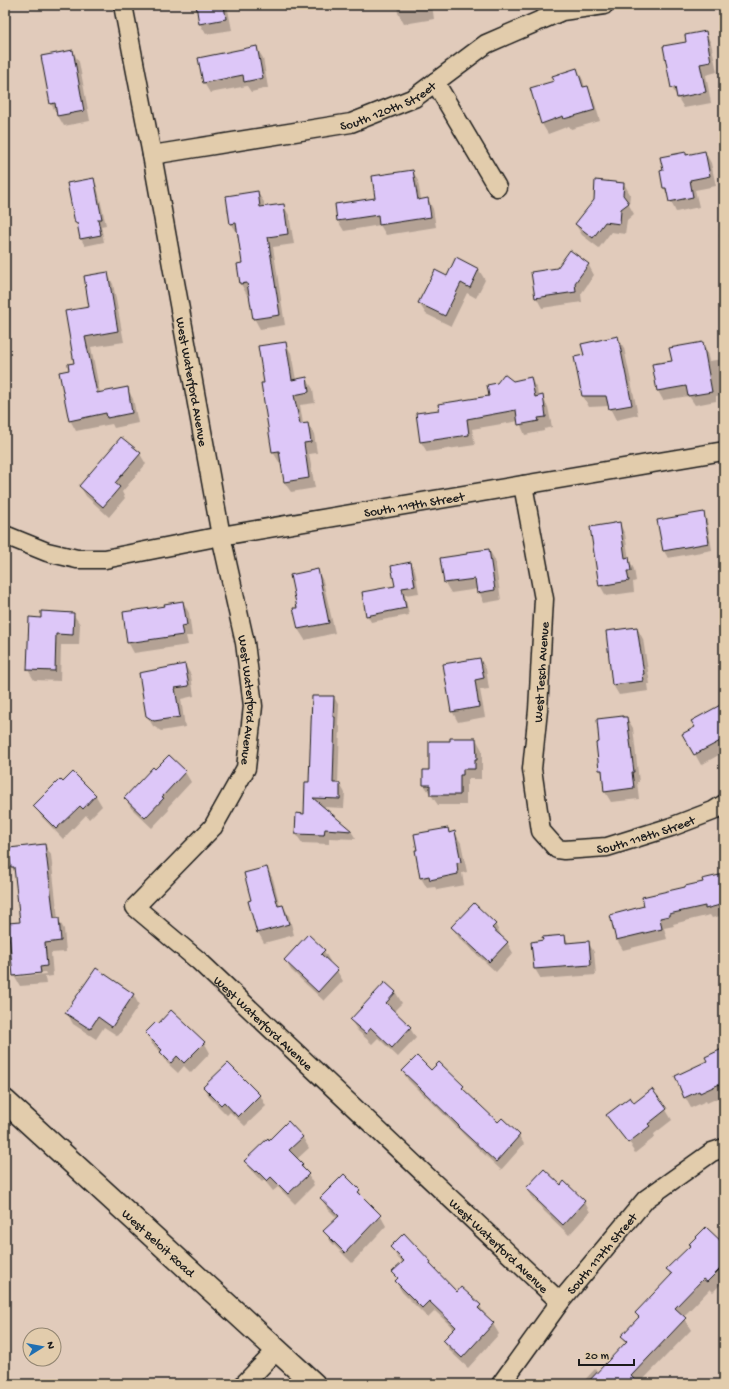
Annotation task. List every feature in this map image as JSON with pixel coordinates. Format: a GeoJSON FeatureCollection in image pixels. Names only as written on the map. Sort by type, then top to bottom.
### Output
{"type":"FeatureCollection","features":[{"type":"Feature","properties":{"kind":"main road","name":"West Beloit Road"},"geometry":{"type":"LineString","coordinates":[[5,1101],[314,1384]]}},
{"type":"Feature","properties":{"kind":"street","name":"West Waterford Avenue"},"geometry":{"type":"LineString","coordinates":[[123,5],[152,155],[221,536],[245,643],[253,706],[246,768],[213,827],[135,907],[199,961],[560,1302]]}},
{"type":"Feature","properties":{"kind":"street","name":"South 120th Street"},"geometry":{"type":"LineString","coordinates":[[152,155],[351,123],[414,98],[486,44],[562,12],[604,5]]}},
{"type":"Feature","properties":{"kind":"street"},"geometry":{"type":"LineString","coordinates":[[435,82],[497,187]]}},
{"type":"Feature","properties":{"kind":"street","name":"South 119th Street"},"geometry":{"type":"LineString","coordinates":[[5,535],[47,552],[77,559],[105,559],[221,536],[724,451]]}},
{"type":"Feature","properties":{"kind":"street","name":"West Tesch Avenue"},"geometry":{"type":"LineString","coordinates":[[523,485],[544,599],[538,710],[532,769],[541,831],[557,849],[564,850]]}},
{"type":"Feature","properties":{"kind":"street","name":"South 118th Street"},"geometry":{"type":"LineString","coordinates":[[564,850],[607,846],[671,827],[713,811],[724,804]]}},
{"type":"Feature","properties":{"kind":"street","name":"South 117th Street"},"geometry":{"type":"LineString","coordinates":[[502,1384],[560,1302],[646,1199],[712,1152],[724,1148]]}},
{"type":"Feature","properties":{"kind":"street"},"geometry":{"type":"LineString","coordinates":[[244,1384],[277,1350]]}},
{"type":"Feature","properties":{"kind":"building"},"geometry":{"type":"Polygon","coordinates":[[[196,5],[224,5],[226,19],[199,24],[196,5]]]}},
{"type":"Feature","properties":{"kind":"building"},"geometry":{"type":"Polygon","coordinates":[[[706,31],[711,62],[700,64],[706,92],[677,98],[675,87],[671,88],[663,46],[686,42],[685,35],[706,31]]]}},
{"type":"Feature","properties":{"kind":"building"},"geometry":{"type":"Polygon","coordinates":[[[257,46],[263,78],[244,82],[243,75],[203,83],[198,58],[257,46]]]}},
{"type":"Feature","properties":{"kind":"building"},"geometry":{"type":"Polygon","coordinates":[[[73,50],[84,111],[57,116],[55,103],[50,104],[41,56],[73,50]]]}},
{"type":"Feature","properties":{"kind":"building"},"geometry":{"type":"Polygon","coordinates":[[[577,68],[583,87],[588,86],[595,110],[564,119],[563,116],[541,124],[530,88],[554,81],[552,76],[577,68]]]}},
{"type":"Feature","properties":{"kind":"building"},"geometry":{"type":"Polygon","coordinates":[[[705,151],[710,176],[690,180],[693,197],[669,202],[666,188],[663,188],[660,171],[663,170],[660,157],[686,152],[686,155],[705,151]]]}},
{"type":"Feature","properties":{"kind":"building"},"geometry":{"type":"Polygon","coordinates":[[[413,170],[418,200],[428,198],[431,217],[379,225],[378,215],[337,221],[335,204],[375,198],[372,176],[413,170]]]}},
{"type":"Feature","properties":{"kind":"building"},"geometry":{"type":"Polygon","coordinates":[[[94,178],[102,219],[98,219],[101,235],[80,239],[77,223],[75,223],[67,183],[94,178]]]}},
{"type":"Feature","properties":{"kind":"building"},"geometry":{"type":"Polygon","coordinates":[[[595,180],[624,183],[623,195],[629,203],[621,209],[620,224],[605,222],[593,238],[575,224],[594,200],[595,180]]]}},
{"type":"Feature","properties":{"kind":"building"},"geometry":{"type":"Polygon","coordinates":[[[258,191],[260,207],[284,204],[288,234],[268,237],[280,315],[253,319],[247,283],[240,284],[237,264],[242,263],[236,223],[230,224],[226,196],[258,191]]]}},
{"type":"Feature","properties":{"kind":"building"},"geometry":{"type":"Polygon","coordinates":[[[570,250],[589,264],[575,283],[576,292],[535,298],[531,272],[557,268],[570,250]]]}},
{"type":"Feature","properties":{"kind":"building"},"geometry":{"type":"Polygon","coordinates":[[[456,257],[479,269],[470,288],[461,283],[445,316],[418,303],[435,270],[447,276],[456,257]]]}},
{"type":"Feature","properties":{"kind":"building"},"geometry":{"type":"Polygon","coordinates":[[[108,272],[118,331],[85,337],[97,393],[128,387],[132,413],[107,418],[106,413],[69,421],[59,372],[69,370],[68,364],[74,363],[65,311],[89,307],[84,276],[108,272]]]}},
{"type":"Feature","properties":{"kind":"building"},"geometry":{"type":"Polygon","coordinates":[[[618,336],[632,405],[609,409],[606,396],[582,396],[574,357],[584,355],[581,344],[618,336]]]}},
{"type":"Feature","properties":{"kind":"building"},"geometry":{"type":"Polygon","coordinates":[[[286,342],[292,380],[307,377],[309,392],[294,395],[300,424],[308,423],[311,442],[304,443],[309,478],[284,482],[279,451],[272,452],[261,383],[264,383],[258,346],[286,342]]]}},
{"type":"Feature","properties":{"kind":"building"},"geometry":{"type":"Polygon","coordinates":[[[703,342],[712,392],[688,396],[686,386],[657,391],[652,364],[672,361],[669,348],[703,342]]]}},
{"type":"Feature","properties":{"kind":"building"},"geometry":{"type":"Polygon","coordinates":[[[504,374],[513,381],[531,377],[535,397],[543,395],[546,417],[538,418],[539,421],[518,425],[516,410],[467,419],[469,435],[420,442],[416,413],[439,410],[438,404],[489,396],[487,385],[497,383],[504,374]]]}},
{"type":"Feature","properties":{"kind":"building"},"geometry":{"type":"Polygon","coordinates":[[[121,437],[141,453],[115,483],[120,487],[103,507],[79,486],[121,437]]]}},
{"type":"Feature","properties":{"kind":"building"},"geometry":{"type":"Polygon","coordinates":[[[704,512],[709,543],[663,551],[657,520],[704,512]]]}},
{"type":"Feature","properties":{"kind":"building"},"geometry":{"type":"Polygon","coordinates":[[[620,522],[625,558],[629,557],[631,571],[627,571],[629,581],[599,586],[590,527],[620,522]]]}},
{"type":"Feature","properties":{"kind":"building"},"geometry":{"type":"Polygon","coordinates":[[[489,549],[495,590],[477,593],[475,579],[444,583],[440,558],[489,549]]]}},
{"type":"Feature","properties":{"kind":"building"},"geometry":{"type":"Polygon","coordinates":[[[411,562],[415,586],[402,588],[406,608],[366,616],[362,592],[395,586],[391,566],[411,562]]]}},
{"type":"Feature","properties":{"kind":"building"},"geometry":{"type":"Polygon","coordinates":[[[318,569],[329,623],[298,629],[293,608],[297,608],[290,575],[318,569]]]}},
{"type":"Feature","properties":{"kind":"building"},"geometry":{"type":"Polygon","coordinates":[[[183,601],[187,625],[181,626],[183,635],[127,643],[123,612],[165,606],[164,604],[183,601]]]}},
{"type":"Feature","properties":{"kind":"building"},"geometry":{"type":"Polygon","coordinates":[[[41,611],[74,613],[73,635],[56,634],[55,671],[27,670],[29,617],[41,618],[41,611]]]}},
{"type":"Feature","properties":{"kind":"building"},"geometry":{"type":"Polygon","coordinates":[[[637,627],[644,681],[612,685],[606,631],[637,627]]]}},
{"type":"Feature","properties":{"kind":"building"},"geometry":{"type":"Polygon","coordinates":[[[480,658],[484,678],[475,680],[479,707],[451,712],[443,664],[480,658]]]}},
{"type":"Feature","properties":{"kind":"building"},"geometry":{"type":"Polygon","coordinates":[[[185,664],[189,686],[175,688],[180,717],[154,721],[146,716],[139,673],[185,664]]]}},
{"type":"Feature","properties":{"kind":"building"},"geometry":{"type":"Polygon","coordinates":[[[312,696],[334,696],[333,717],[335,717],[333,783],[340,783],[340,799],[313,798],[352,831],[325,829],[324,835],[295,834],[296,813],[304,814],[305,782],[309,782],[312,696]]]}},
{"type":"Feature","properties":{"kind":"building"},"geometry":{"type":"Polygon","coordinates":[[[724,703],[724,739],[694,755],[682,734],[695,727],[691,721],[724,703]]]}},
{"type":"Feature","properties":{"kind":"building"},"geometry":{"type":"Polygon","coordinates":[[[623,716],[627,717],[634,772],[632,772],[634,788],[604,792],[602,770],[599,770],[596,743],[599,742],[597,719],[623,716]]]}},
{"type":"Feature","properties":{"kind":"building"},"geometry":{"type":"Polygon","coordinates":[[[450,738],[476,738],[477,760],[475,760],[475,769],[463,769],[463,775],[460,775],[460,795],[430,795],[430,785],[423,785],[423,770],[429,770],[429,741],[450,741],[450,738]]]}},
{"type":"Feature","properties":{"kind":"building"},"geometry":{"type":"Polygon","coordinates":[[[169,755],[186,771],[145,818],[124,798],[153,767],[155,769],[169,755]]]}},
{"type":"Feature","properties":{"kind":"building"},"geometry":{"type":"Polygon","coordinates":[[[73,772],[96,795],[83,809],[80,806],[56,829],[33,806],[60,779],[63,782],[73,772]]]}},
{"type":"Feature","properties":{"kind":"building"},"geometry":{"type":"Polygon","coordinates":[[[448,828],[449,833],[455,831],[461,862],[457,863],[458,874],[430,880],[429,876],[420,878],[414,834],[448,828]]]}},
{"type":"Feature","properties":{"kind":"building"},"geometry":{"type":"Polygon","coordinates":[[[45,844],[54,918],[59,918],[61,941],[45,943],[47,966],[40,967],[41,973],[13,976],[8,923],[20,922],[14,867],[11,867],[9,848],[45,844]]]}},
{"type":"Feature","properties":{"kind":"building"},"geometry":{"type":"Polygon","coordinates":[[[267,867],[278,906],[283,905],[289,924],[257,933],[248,901],[251,900],[244,873],[267,867]]]}},
{"type":"Feature","properties":{"kind":"building"},"geometry":{"type":"Polygon","coordinates":[[[724,874],[724,904],[705,909],[705,906],[669,914],[669,916],[660,918],[662,929],[616,940],[610,915],[644,906],[642,897],[703,882],[702,879],[724,874]]]}},
{"type":"Feature","properties":{"kind":"building"},"geometry":{"type":"Polygon","coordinates":[[[474,903],[496,924],[492,928],[508,942],[489,962],[451,927],[474,903]]]}},
{"type":"Feature","properties":{"kind":"building"},"geometry":{"type":"Polygon","coordinates":[[[308,934],[325,950],[321,954],[338,970],[318,992],[284,960],[308,934]]]}},
{"type":"Feature","properties":{"kind":"building"},"geometry":{"type":"Polygon","coordinates":[[[565,935],[566,943],[589,941],[591,965],[534,969],[531,942],[543,940],[542,937],[565,935]]]}},
{"type":"Feature","properties":{"kind":"building"},"geometry":{"type":"Polygon","coordinates":[[[96,968],[134,994],[112,1027],[98,1017],[90,1029],[65,1013],[96,968]]]}},
{"type":"Feature","properties":{"kind":"building"},"geometry":{"type":"Polygon","coordinates":[[[385,982],[396,992],[386,1003],[411,1027],[392,1048],[371,1028],[366,1034],[350,1020],[385,982]]]}},
{"type":"Feature","properties":{"kind":"building"},"geometry":{"type":"Polygon","coordinates":[[[171,1010],[205,1042],[184,1063],[177,1056],[171,1063],[160,1052],[162,1050],[145,1033],[156,1022],[158,1024],[171,1010]]]}},
{"type":"Feature","properties":{"kind":"building"},"geometry":{"type":"Polygon","coordinates":[[[724,1048],[724,1082],[700,1093],[699,1091],[684,1098],[675,1076],[707,1061],[705,1057],[724,1048]]]}},
{"type":"Feature","properties":{"kind":"building"},"geometry":{"type":"Polygon","coordinates":[[[417,1056],[431,1070],[439,1062],[464,1086],[462,1088],[498,1122],[502,1118],[520,1135],[496,1162],[459,1128],[460,1127],[402,1071],[417,1056]]]}},
{"type":"Feature","properties":{"kind":"building"},"geometry":{"type":"Polygon","coordinates":[[[228,1063],[260,1095],[238,1117],[224,1102],[221,1105],[203,1087],[228,1063]]]}},
{"type":"Feature","properties":{"kind":"building"},"geometry":{"type":"Polygon","coordinates":[[[652,1089],[667,1109],[648,1124],[650,1126],[628,1143],[606,1115],[630,1097],[634,1103],[652,1089]]]}},
{"type":"Feature","properties":{"kind":"building"},"geometry":{"type":"Polygon","coordinates":[[[288,1121],[303,1137],[289,1150],[303,1164],[301,1166],[309,1174],[288,1194],[271,1177],[267,1181],[244,1161],[268,1138],[269,1140],[288,1121]]]}},
{"type":"Feature","properties":{"kind":"building"},"geometry":{"type":"Polygon","coordinates":[[[544,1169],[561,1185],[564,1181],[585,1201],[563,1225],[526,1188],[544,1169]]]}},
{"type":"Feature","properties":{"kind":"building"},"geometry":{"type":"Polygon","coordinates":[[[344,1174],[360,1190],[358,1192],[381,1215],[345,1253],[323,1231],[339,1216],[320,1198],[344,1174]]]}},
{"type":"Feature","properties":{"kind":"building"},"geometry":{"type":"Polygon","coordinates":[[[706,1227],[724,1244],[724,1265],[707,1282],[703,1279],[675,1308],[686,1318],[631,1376],[639,1384],[586,1384],[627,1341],[621,1336],[639,1317],[635,1313],[672,1274],[666,1269],[691,1245],[689,1244],[706,1227]]]}},
{"type":"Feature","properties":{"kind":"building"},"geometry":{"type":"Polygon","coordinates":[[[404,1233],[431,1262],[430,1264],[457,1292],[461,1287],[481,1305],[478,1308],[494,1323],[462,1358],[443,1340],[456,1327],[429,1301],[422,1308],[395,1281],[398,1278],[392,1272],[404,1261],[390,1247],[404,1233]]]}}]}
